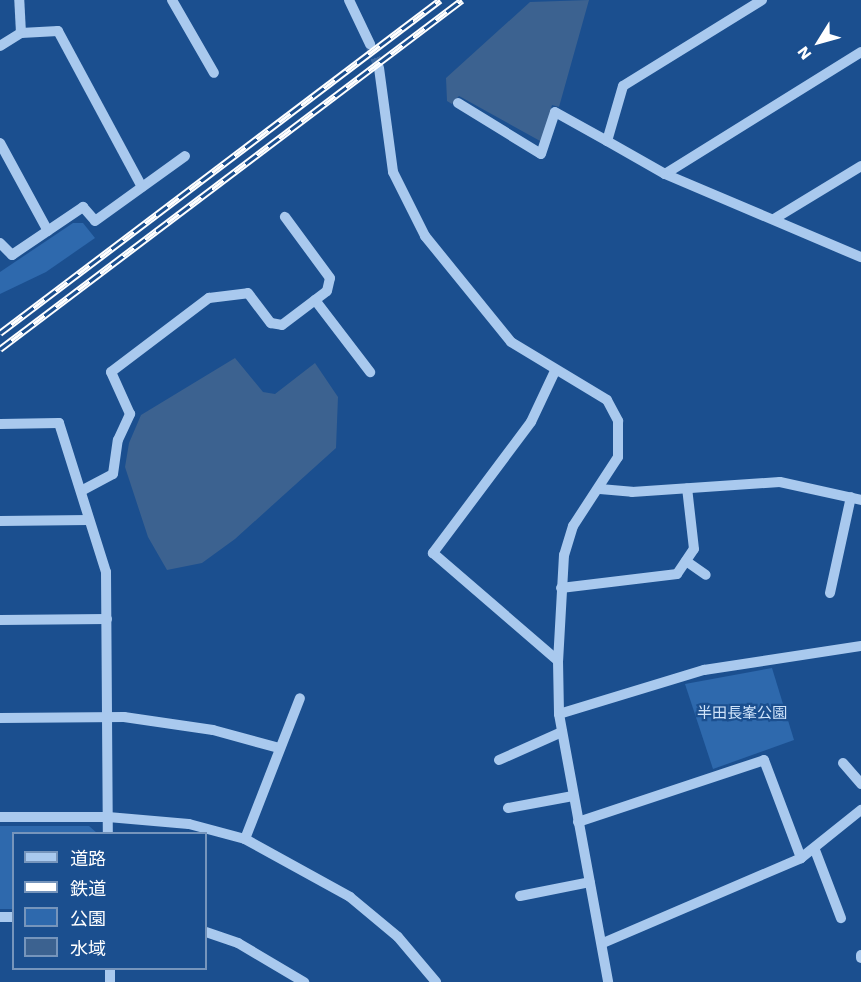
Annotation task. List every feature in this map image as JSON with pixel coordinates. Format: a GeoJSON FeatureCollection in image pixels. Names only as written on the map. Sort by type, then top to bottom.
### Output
{"type":"FeatureCollection","features":[{"type":"Feature","properties":{"kind":"street"},"geometry":{"type":"LineString","coordinates":[[19,0],[21,33]]}},
{"type":"Feature","properties":{"kind":"street"},"geometry":{"type":"LineString","coordinates":[[172,0],[214,73]]}},
{"type":"Feature","properties":{"kind":"street"},"geometry":{"type":"LineString","coordinates":[[349,0],[370,44]]}},
{"type":"Feature","properties":{"kind":"street"},"geometry":{"type":"LineString","coordinates":[[607,141],[623,86],[762,0]]}},
{"type":"Feature","properties":{"kind":"street"},"geometry":{"type":"LineString","coordinates":[[0,46],[21,33],[58,32],[142,187]]}},
{"type":"Feature","properties":{"kind":"street"},"geometry":{"type":"LineString","coordinates":[[665,174],[861,52]]}},
{"type":"Feature","properties":{"kind":"street"},"geometry":{"type":"LineString","coordinates":[[379,68],[393,172],[425,236],[493,325],[555,371],[607,400],[615,412],[621,448],[600,489],[573,526],[561,588],[558,661],[559,714],[603,943],[608,982]]}},
{"type":"Feature","properties":{"kind":"street"},"geometry":{"type":"LineString","coordinates":[[458,103],[541,154],[555,112],[665,174],[861,257]]}},
{"type":"Feature","properties":{"kind":"street"},"geometry":{"type":"LineString","coordinates":[[0,143],[48,231]]}},
{"type":"Feature","properties":{"kind":"street"},"geometry":{"type":"LineString","coordinates":[[0,243],[12,255],[83,207],[95,221],[185,156]]}},
{"type":"Feature","properties":{"kind":"street"},"geometry":{"type":"LineString","coordinates":[[774,219],[861,166]]}},
{"type":"Feature","properties":{"kind":"street"},"geometry":{"type":"LineString","coordinates":[[81,491],[113,474],[118,440],[130,414],[111,372],[210,298],[248,293],[271,323],[282,325],[327,291],[330,278],[285,218]]}},
{"type":"Feature","properties":{"kind":"street"},"geometry":{"type":"LineString","coordinates":[[315,300],[370,372]]}},
{"type":"Feature","properties":{"kind":"street"},"geometry":{"type":"LineString","coordinates":[[555,371],[531,422],[433,553],[558,661]]}},
{"type":"Feature","properties":{"kind":"street"},"geometry":{"type":"LineString","coordinates":[[0,424],[59,423],[106,572],[108,832]]}},
{"type":"Feature","properties":{"kind":"street"},"geometry":{"type":"LineString","coordinates":[[600,489],[687,488],[780,482],[856,498],[830,593]]}},
{"type":"Feature","properties":{"kind":"street"},"geometry":{"type":"LineString","coordinates":[[561,588],[677,574],[694,549],[687,488]]}},
{"type":"Feature","properties":{"kind":"street"},"geometry":{"type":"LineString","coordinates":[[0,521],[89,520]]}},
{"type":"Feature","properties":{"kind":"street"},"geometry":{"type":"LineString","coordinates":[[686,561],[706,576]]}},
{"type":"Feature","properties":{"kind":"street"},"geometry":{"type":"LineString","coordinates":[[0,620],[107,620]]}},
{"type":"Feature","properties":{"kind":"street"},"geometry":{"type":"LineString","coordinates":[[559,714],[704,669],[861,646]]}},
{"type":"Feature","properties":{"kind":"street"},"geometry":{"type":"LineString","coordinates":[[245,839],[300,698]]}},
{"type":"Feature","properties":{"kind":"street"},"geometry":{"type":"LineString","coordinates":[[0,718],[107,717],[213,730],[279,748]]}},
{"type":"Feature","properties":{"kind":"street"},"geometry":{"type":"LineString","coordinates":[[499,760],[562,732]]}},
{"type":"Feature","properties":{"kind":"street"},"geometry":{"type":"LineString","coordinates":[[578,822],[764,760],[801,858]]}},
{"type":"Feature","properties":{"kind":"street"},"geometry":{"type":"LineString","coordinates":[[843,763],[861,784]]}},
{"type":"Feature","properties":{"kind":"street"},"geometry":{"type":"LineString","coordinates":[[508,808],[573,796]]}},
{"type":"Feature","properties":{"kind":"street"},"geometry":{"type":"LineString","coordinates":[[603,943],[801,858],[815,850],[861,810]]}},
{"type":"Feature","properties":{"kind":"street"},"geometry":{"type":"LineString","coordinates":[[0,817],[108,817],[189,824],[245,839],[350,897],[398,937],[433,981]]}},
{"type":"Feature","properties":{"kind":"street"},"geometry":{"type":"LineString","coordinates":[[815,850],[841,918]]}},
{"type":"Feature","properties":{"kind":"street"},"geometry":{"type":"LineString","coordinates":[[520,896],[590,882]]}},
{"type":"Feature","properties":{"kind":"street"},"geometry":{"type":"LineString","coordinates":[[207,932],[238,943],[304,982]]}},
{"type":"Feature","properties":{"kind":"green space"},"geometry":{"type":"Polygon","coordinates":[[[73,223],[83,223],[95,238],[46,272],[0,294],[0,272],[73,223]]]}},
{"type":"Feature","properties":{"kind":"green space","name":"半田長峯公園"},"geometry":{"type":"Polygon","coordinates":[[[772,668],[794,740],[713,769],[685,684],[772,668]]]}},
{"type":"Feature","properties":{"kind":"green space"},"geometry":{"type":"Polygon","coordinates":[[[0,826],[89,826],[96,832],[12,832],[12,909],[0,909],[0,826]]]}},
{"type":"Feature","properties":{"kind":"water"},"geometry":{"type":"Polygon","coordinates":[[[589,0],[559,107],[552,105],[542,142],[459,96],[452,104],[447,101],[446,78],[530,2],[589,0]]]}},
{"type":"Feature","properties":{"kind":"water"},"geometry":{"type":"Polygon","coordinates":[[[235,358],[263,392],[275,394],[315,363],[338,397],[336,448],[235,539],[202,563],[167,570],[148,537],[125,467],[129,443],[141,415],[235,358]]]}},
{"type":"Feature","properties":{"kind":"tunnel"},"geometry":{"type":"LineString","coordinates":[[370,44],[379,68]]}},
{"type":"Feature","properties":{"kind":"railway"},"geometry":{"type":"LineString","coordinates":[[0,333],[440,0]]}},
{"type":"Feature","properties":{"kind":"railway"},"geometry":{"type":"LineString","coordinates":[[0,349],[462,0]]}}]}
